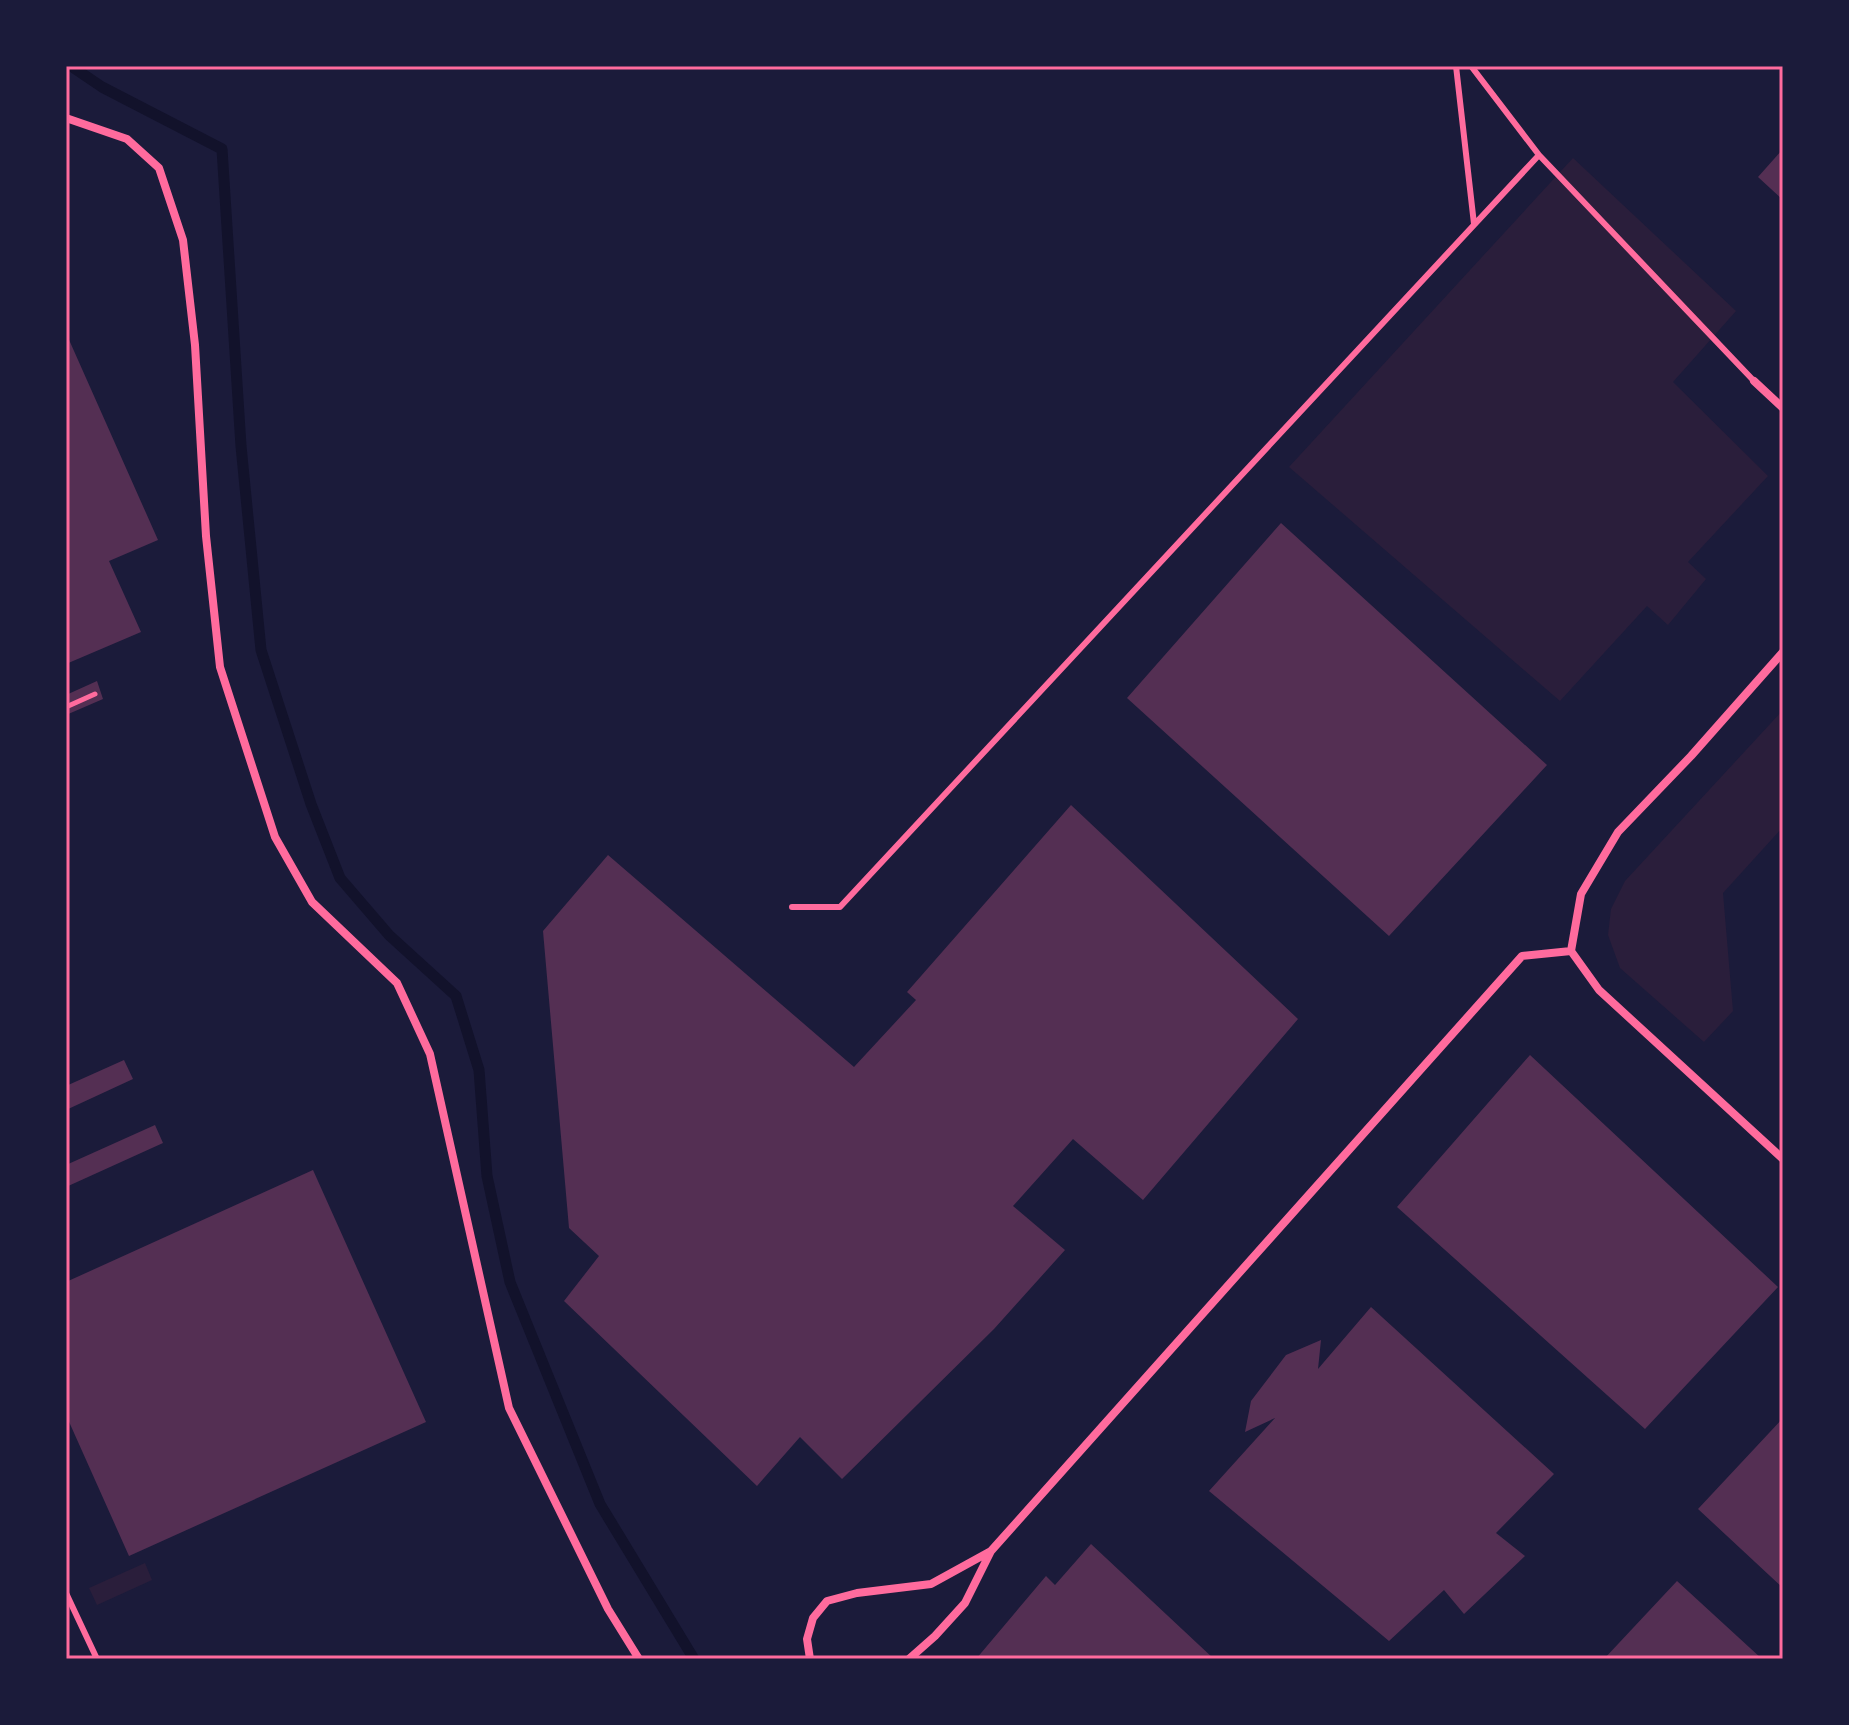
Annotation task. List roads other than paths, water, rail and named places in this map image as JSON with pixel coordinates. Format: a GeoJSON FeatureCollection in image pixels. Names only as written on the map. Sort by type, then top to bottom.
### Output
{"type":"FeatureCollection","features":[{"type":"Feature","properties":{"kind":"street"},"geometry":{"type":"LineString","coordinates":[[66,118],[127,139],[159,168],[183,240],[195,345],[206,536],[220,667],[275,837],[312,902],[397,983],[430,1054],[509,1408],[608,1609],[639,1659]]}},
{"type":"Feature","properties":{"kind":"street"},"geometry":{"type":"LineString","coordinates":[[1754,381],[1783,408]]}},
{"type":"Feature","properties":{"kind":"street"},"geometry":{"type":"LineString","coordinates":[[1783,652],[1691,756],[1618,832],[1581,894],[1571,951],[1599,990],[1783,1159]]}},
{"type":"Feature","properties":{"kind":"street"},"geometry":{"type":"LineString","coordinates":[[909,1659],[965,1603],[991,1551],[1522,956],[1571,951]]}},
{"type":"Feature","properties":{"kind":"street"},"geometry":{"type":"LineString","coordinates":[[810,1659],[807,1639],[813,1618],[827,1601],[857,1593],[931,1584],[991,1551]]}},
{"type":"Feature","properties":{"kind":"lane"},"geometry":{"type":"LineString","coordinates":[[1456,66],[1474,224]]}},
{"type":"Feature","properties":{"kind":"lane"},"geometry":{"type":"LineString","coordinates":[[1471,66],[1539,155],[1754,381]]}},
{"type":"Feature","properties":{"kind":"lane"},"geometry":{"type":"LineString","coordinates":[[792,907],[840,907],[1539,155]]}},
{"type":"Feature","properties":{"kind":"lane"},"geometry":{"type":"LineString","coordinates":[[66,1593],[97,1659]]}},
{"type":"Feature","properties":{"kind":"waterway"},"geometry":{"type":"LineString","coordinates":[[71,66],[102,87],[222,149],[241,446],[261,650],[311,804],[340,878],[389,935],[456,996],[479,1070],[487,1176],[510,1282],[600,1504],[694,1659]]}}]}
